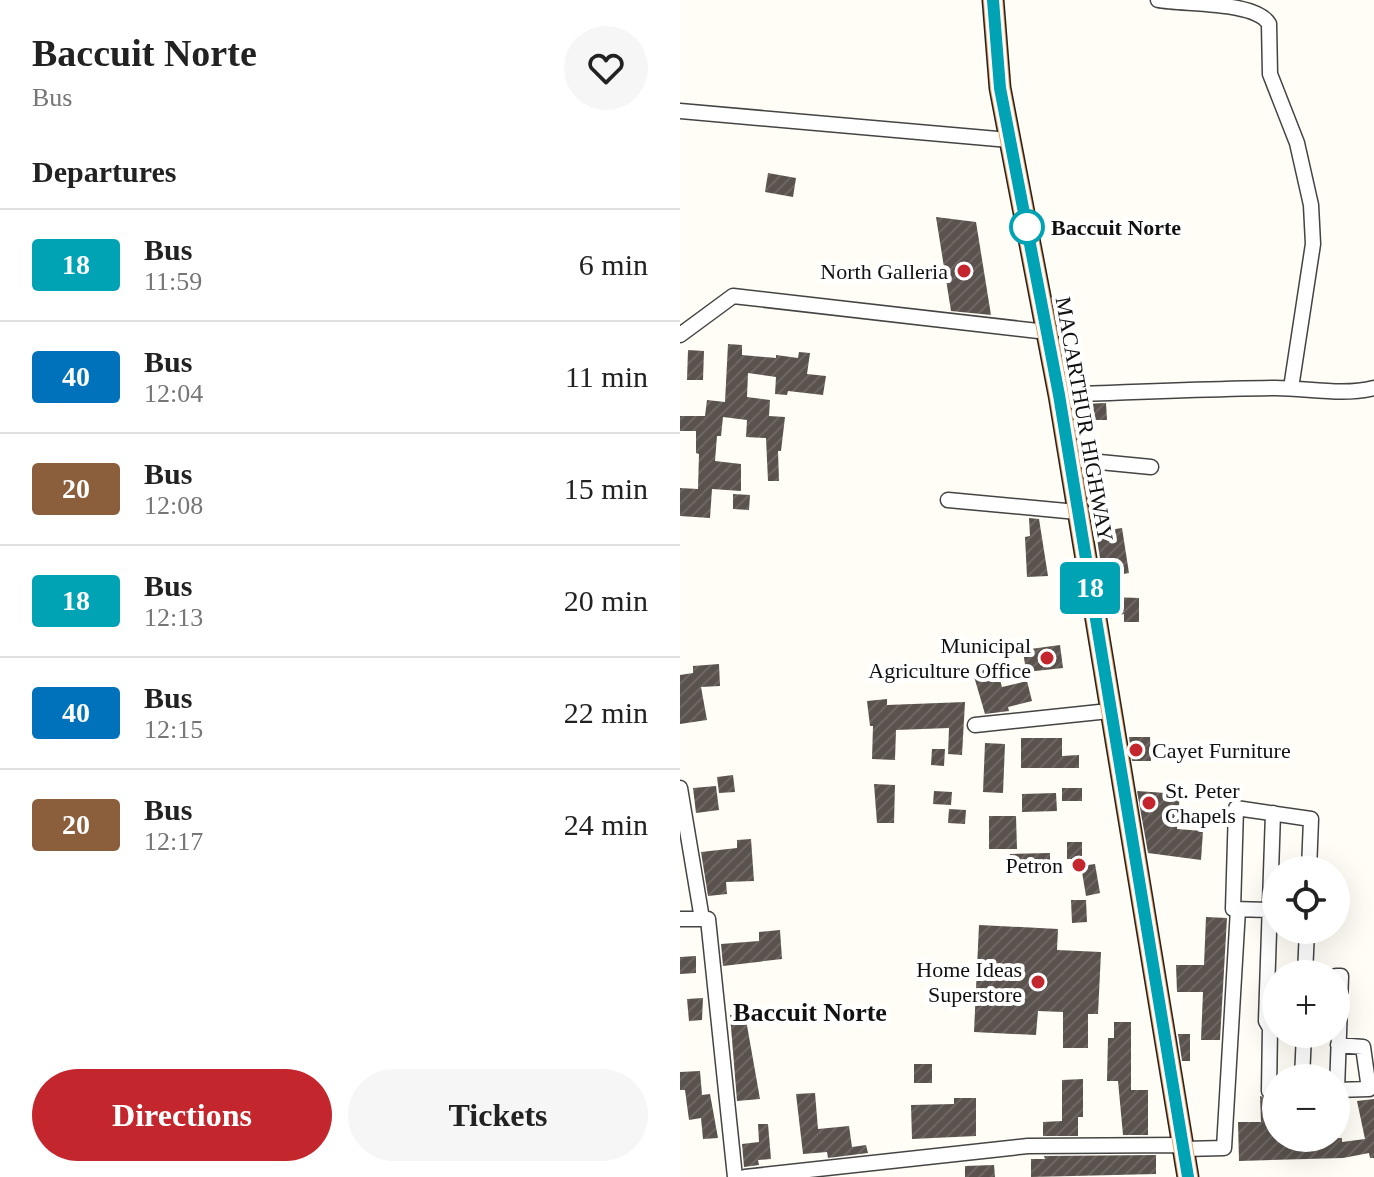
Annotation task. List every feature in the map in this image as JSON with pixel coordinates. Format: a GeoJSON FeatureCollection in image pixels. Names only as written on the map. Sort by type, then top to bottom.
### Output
{"type":"FeatureCollection","features":[{"type":"Feature","properties":{"kind":"highway","name":"MACARTHUR HIGHWAY"},"geometry":{"type":"LineString","coordinates":[[994,6],[996,46],[1009,140],[1059,395],[1188,1177]]}},
{"type":"Feature","properties":{"kind":"street"},"geometry":{"type":"LineString","coordinates":[[1158,0],[1245,5],[1265,17],[1269,24],[1268,60],[1273,88],[1297,143],[1311,205],[1313,244],[1291,388]]}},
{"type":"Feature","properties":{"kind":"street"},"geometry":{"type":"LineString","coordinates":[[680,111],[1009,140]]}},
{"type":"Feature","properties":{"kind":"street"},"geometry":{"type":"LineString","coordinates":[[680,335],[733,296],[1047,332]]}},
{"type":"Feature","properties":{"kind":"street"},"geometry":{"type":"LineString","coordinates":[[1059,395],[1291,388],[1355,392],[1374,388]]}},
{"type":"Feature","properties":{"kind":"street"},"geometry":{"type":"LineString","coordinates":[[1069,459],[1151,467]]}},
{"type":"Feature","properties":{"kind":"street"},"geometry":{"type":"LineString","coordinates":[[948,500],[1077,512]]}},
{"type":"Feature","properties":{"kind":"street"},"geometry":{"type":"LineString","coordinates":[[975,725],[1109,711]]}},
{"type":"Feature","properties":{"kind":"street"},"geometry":{"type":"LineString","coordinates":[[680,788],[702,919]]}},
{"type":"Feature","properties":{"kind":"street"},"geometry":{"type":"LineString","coordinates":[[1262,910],[1233,909],[1236,808],[1311,819],[1310,856]]}},
{"type":"Feature","properties":{"kind":"street"},"geometry":{"type":"LineString","coordinates":[[1271,856],[1273,813]]}},
{"type":"Feature","properties":{"kind":"street"},"geometry":{"type":"LineString","coordinates":[[745,1177],[1028,1146],[1224,1148],[1238,909]]}},
{"type":"Feature","properties":{"kind":"street"},"geometry":{"type":"LineString","coordinates":[[680,919],[708,919],[735,1177]]}},
{"type":"Feature","properties":{"kind":"street"},"geometry":{"type":"LineString","coordinates":[[1268,944],[1266,1021],[1270,1028],[1272,1064]]}},
{"type":"Feature","properties":{"kind":"street"},"geometry":{"type":"LineString","coordinates":[[1350,1046],[1363,1047],[1369,1089],[1350,1090]]}},
{"type":"Feature","properties":{"kind":"building"},"geometry":{"type":"Polygon","coordinates":[[[768,173],[796,178],[793,197],[765,192],[768,173]]]}},
{"type":"Feature","properties":{"kind":"building","name":"North Galleria"},"geometry":{"type":"Polygon","coordinates":[[[936,217],[976,222],[991,315],[951,311],[936,217]]]}},
{"type":"Feature","properties":{"kind":"building"},"geometry":{"type":"Polygon","coordinates":[[[728,344],[742,345],[742,355],[798,358],[799,352],[810,353],[807,374],[826,376],[823,395],[788,391],[787,395],[775,394],[776,377],[748,373],[747,397],[770,400],[769,416],[785,417],[781,451],[778,451],[779,481],[768,481],[766,438],[746,437],[747,420],[723,417],[721,436],[717,436],[715,461],[741,464],[741,491],[712,489],[710,518],[680,516],[680,488],[698,489],[699,454],[696,453],[696,431],[680,431],[680,416],[705,416],[707,400],[725,402],[728,344]]]}},
{"type":"Feature","properties":{"kind":"building"},"geometry":{"type":"Polygon","coordinates":[[[688,350],[704,351],[703,380],[687,380],[688,350]]]}},
{"type":"Feature","properties":{"kind":"building"},"geometry":{"type":"Polygon","coordinates":[[[1106,403],[1107,420],[1083,420],[1083,404],[1106,403]]]}},
{"type":"Feature","properties":{"kind":"building"},"geometry":{"type":"Polygon","coordinates":[[[733,494],[750,495],[749,510],[733,509],[733,494]]]}},
{"type":"Feature","properties":{"kind":"building"},"geometry":{"type":"Polygon","coordinates":[[[1029,518],[1039,519],[1048,576],[1027,577],[1025,537],[1030,536],[1029,518]]]}},
{"type":"Feature","properties":{"kind":"building"},"geometry":{"type":"Polygon","coordinates":[[[1122,528],[1129,573],[1103,578],[1096,532],[1122,528]]]}},
{"type":"Feature","properties":{"kind":"building"},"geometry":{"type":"Polygon","coordinates":[[[1106,598],[1139,598],[1139,622],[1124,622],[1124,614],[1109,617],[1106,598]]]}},
{"type":"Feature","properties":{"kind":"building"},"geometry":{"type":"Polygon","coordinates":[[[1060,645],[1063,668],[1026,672],[1023,650],[1060,645]]]}},
{"type":"Feature","properties":{"kind":"building"},"geometry":{"type":"Polygon","coordinates":[[[719,664],[720,686],[701,687],[707,720],[680,724],[680,675],[693,673],[693,666],[719,664]]]}},
{"type":"Feature","properties":{"kind":"building"},"geometry":{"type":"Polygon","coordinates":[[[996,666],[1002,687],[1027,681],[1032,701],[1008,707],[1009,711],[985,714],[973,673],[996,666]]]}},
{"type":"Feature","properties":{"kind":"building"},"geometry":{"type":"Polygon","coordinates":[[[887,699],[887,705],[965,702],[962,755],[948,754],[949,728],[896,730],[895,760],[872,759],[873,726],[870,726],[867,701],[887,699]]]}},
{"type":"Feature","properties":{"kind":"building"},"geometry":{"type":"Polygon","coordinates":[[[1129,737],[1150,737],[1151,761],[1132,761],[1129,737]]]}},
{"type":"Feature","properties":{"kind":"building"},"geometry":{"type":"Polygon","coordinates":[[[1021,738],[1062,738],[1062,756],[1079,755],[1079,768],[1021,768],[1021,738]]]}},
{"type":"Feature","properties":{"kind":"building"},"geometry":{"type":"Polygon","coordinates":[[[985,743],[1005,744],[1003,793],[983,792],[985,743]]]}},
{"type":"Feature","properties":{"kind":"building"},"geometry":{"type":"Polygon","coordinates":[[[932,749],[945,749],[944,766],[931,765],[932,749]]]}},
{"type":"Feature","properties":{"kind":"building"},"geometry":{"type":"Polygon","coordinates":[[[733,775],[735,792],[719,793],[717,777],[733,775]]]}},
{"type":"Feature","properties":{"kind":"building"},"geometry":{"type":"Polygon","coordinates":[[[874,784],[895,785],[894,823],[877,823],[874,784]]]}},
{"type":"Feature","properties":{"kind":"building"},"geometry":{"type":"Polygon","coordinates":[[[716,786],[719,810],[696,813],[693,788],[716,786]]]}},
{"type":"Feature","properties":{"kind":"building"},"geometry":{"type":"Polygon","coordinates":[[[1062,788],[1082,788],[1082,801],[1062,801],[1062,788]]]}},
{"type":"Feature","properties":{"kind":"building"},"geometry":{"type":"Polygon","coordinates":[[[934,791],[952,792],[951,805],[933,804],[934,791]]]}},
{"type":"Feature","properties":{"kind":"building"},"geometry":{"type":"Polygon","coordinates":[[[1137,791],[1180,794],[1177,829],[1203,831],[1201,860],[1148,853],[1137,791]]]}},
{"type":"Feature","properties":{"kind":"building"},"geometry":{"type":"Polygon","coordinates":[[[1056,793],[1057,811],[1022,812],[1022,794],[1056,793]]]}},
{"type":"Feature","properties":{"kind":"building"},"geometry":{"type":"Polygon","coordinates":[[[949,809],[966,810],[965,824],[948,823],[949,809]]]}},
{"type":"Feature","properties":{"kind":"building"},"geometry":{"type":"Polygon","coordinates":[[[989,816],[1016,816],[1017,849],[989,849],[989,816]]]}},
{"type":"Feature","properties":{"kind":"building"},"geometry":{"type":"Polygon","coordinates":[[[751,839],[754,881],[726,882],[727,894],[708,896],[701,852],[737,848],[737,840],[751,839]]]}},
{"type":"Feature","properties":{"kind":"building"},"geometry":{"type":"Polygon","coordinates":[[[1067,842],[1082,842],[1082,859],[1067,859],[1067,842]]]}},
{"type":"Feature","properties":{"kind":"building"},"geometry":{"type":"Polygon","coordinates":[[[1050,853],[1050,871],[1010,872],[1010,854],[1050,853]]]}},
{"type":"Feature","properties":{"kind":"building"},"geometry":{"type":"Polygon","coordinates":[[[1095,864],[1100,893],[1086,896],[1081,866],[1095,864]]]}},
{"type":"Feature","properties":{"kind":"building"},"geometry":{"type":"Polygon","coordinates":[[[1071,900],[1086,900],[1087,922],[1072,923],[1071,900]]]}},
{"type":"Feature","properties":{"kind":"building"},"geometry":{"type":"Polygon","coordinates":[[[1206,917],[1227,918],[1220,1040],[1201,1040],[1203,992],[1177,992],[1176,965],[1204,965],[1206,917]]]}},
{"type":"Feature","properties":{"kind":"building","name":"Home Ideas Superstore"},"geometry":{"type":"Polygon","coordinates":[[[979,925],[1058,929],[1057,950],[1101,952],[1098,1014],[1088,1014],[1088,1048],[1063,1048],[1063,1012],[1038,1011],[1036,1035],[974,1032],[979,925]]]}},
{"type":"Feature","properties":{"kind":"building"},"geometry":{"type":"Polygon","coordinates":[[[780,930],[782,959],[723,966],[721,944],[759,941],[759,932],[780,930]]]}},
{"type":"Feature","properties":{"kind":"building"},"geometry":{"type":"Polygon","coordinates":[[[696,956],[696,973],[680,974],[680,957],[696,956]]]}},
{"type":"Feature","properties":{"kind":"building"},"geometry":{"type":"Polygon","coordinates":[[[703,998],[702,1020],[689,1021],[687,999],[703,998]]]}},
{"type":"Feature","properties":{"kind":"building"},"geometry":{"type":"Polygon","coordinates":[[[745,1014],[760,1099],[737,1101],[730,1015],[745,1014]]]}},
{"type":"Feature","properties":{"kind":"building"},"geometry":{"type":"Polygon","coordinates":[[[1114,1022],[1131,1022],[1131,1090],[1148,1090],[1148,1135],[1123,1135],[1118,1081],[1107,1081],[1108,1038],[1114,1038],[1114,1022]]]}},
{"type":"Feature","properties":{"kind":"building"},"geometry":{"type":"Polygon","coordinates":[[[1178,1034],[1190,1034],[1190,1061],[1182,1061],[1178,1034]]]}},
{"type":"Feature","properties":{"kind":"building"},"geometry":{"type":"Polygon","coordinates":[[[914,1064],[932,1064],[932,1083],[914,1083],[914,1064]]]}},
{"type":"Feature","properties":{"kind":"building"},"geometry":{"type":"Polygon","coordinates":[[[700,1071],[702,1095],[710,1094],[718,1138],[703,1139],[701,1118],[689,1120],[685,1090],[680,1090],[680,1072],[700,1071]]]}},
{"type":"Feature","properties":{"kind":"building"},"geometry":{"type":"Polygon","coordinates":[[[1083,1079],[1083,1117],[1078,1117],[1078,1136],[1043,1136],[1043,1122],[1062,1121],[1062,1080],[1083,1079]]]}},
{"type":"Feature","properties":{"kind":"building"},"geometry":{"type":"Polygon","coordinates":[[[815,1093],[818,1129],[849,1126],[852,1147],[866,1145],[868,1153],[828,1158],[827,1152],[803,1154],[796,1094],[815,1093]]]}},
{"type":"Feature","properties":{"kind":"building"},"geometry":{"type":"Polygon","coordinates":[[[1260,1096],[1262,1097],[1262,1152],[1350,1152],[1350,1141],[1365,1139],[1357,1101],[1374,1099],[1374,1158],[1370,1158],[1369,1153],[1343,1158],[1239,1161],[1238,1122],[1261,1122],[1260,1096]]]}},
{"type":"Feature","properties":{"kind":"building"},"geometry":{"type":"Polygon","coordinates":[[[954,1098],[976,1098],[976,1136],[912,1139],[911,1105],[954,1104],[954,1098]]]}},
{"type":"Feature","properties":{"kind":"building"},"geometry":{"type":"Polygon","coordinates":[[[758,1124],[768,1124],[771,1159],[758,1160],[759,1165],[744,1167],[742,1144],[759,1142],[758,1124]]]}},
{"type":"Feature","properties":{"kind":"building"},"geometry":{"type":"Polygon","coordinates":[[[1156,1155],[1156,1174],[1031,1177],[1031,1159],[1045,1159],[1044,1156],[1156,1155]]]}},
{"type":"Feature","properties":{"kind":"building"},"geometry":{"type":"Polygon","coordinates":[[[994,1165],[995,1177],[965,1177],[965,1166],[994,1165]]]}},
{"type":"Feature","properties":{"kind":"bus line","name":"18"},"geometry":{"type":"LineString","coordinates":[[993,0],[1000,88],[1059,395],[1188,1177]]}},
{"type":"Feature","properties":{"kind":"place","name":"Baccuit Norte"},"geometry":{"type":"Point","coordinates":[1027,227]}},
{"type":"Feature","properties":{"kind":"place","name":"North Galleria"},"geometry":{"type":"Point","coordinates":[964,271]}},
{"type":"Feature","properties":{"kind":"place","name":"Municipal Agriculture Office"},"geometry":{"type":"Point","coordinates":[1047,658]}},
{"type":"Feature","properties":{"kind":"place","name":"Cayet Furniture"},"geometry":{"type":"Point","coordinates":[1136,750]}},
{"type":"Feature","properties":{"kind":"place","name":"St. Peter Chapels"},"geometry":{"type":"Point","coordinates":[1149,803]}},
{"type":"Feature","properties":{"kind":"place","name":"Petron"},"geometry":{"type":"Point","coordinates":[1079,865]}},
{"type":"Feature","properties":{"kind":"place","name":"Home Ideas Superstore"},"geometry":{"type":"Point","coordinates":[1038,982]}},
{"type":"Feature","properties":{"kind":"district","name":"Baccuit Norte"},"geometry":{"type":"Point","coordinates":[810,1012]}}]}
